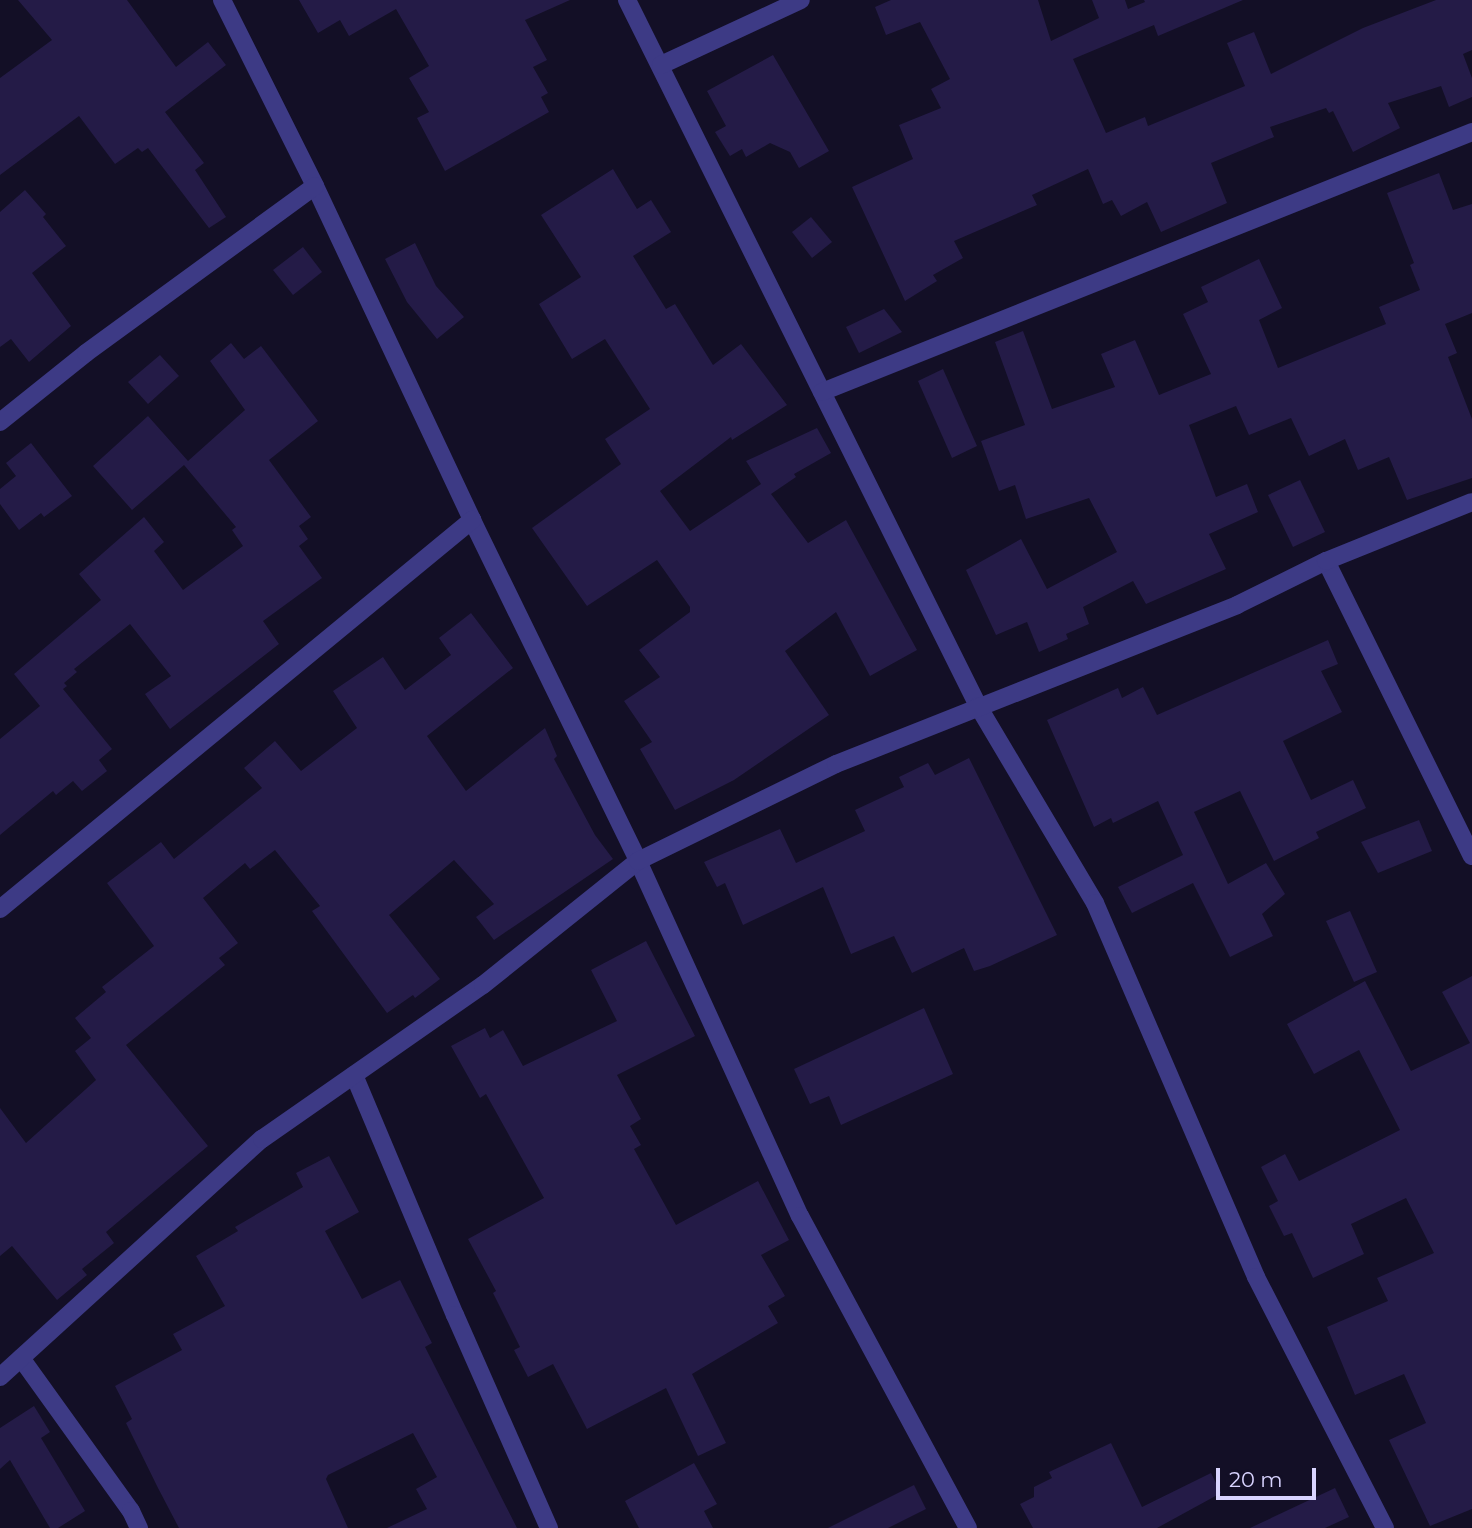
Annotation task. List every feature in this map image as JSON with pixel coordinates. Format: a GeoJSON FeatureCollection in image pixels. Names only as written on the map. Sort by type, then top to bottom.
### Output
{"type":"FeatureCollection","features":[{"type":"Feature","properties":{"kind":"street"},"geometry":{"type":"LineString","coordinates":[[222,0],[315,186],[472,520],[638,860],[800,1216],[968,1528]]}},
{"type":"Feature","properties":{"kind":"street"},"geometry":{"type":"LineString","coordinates":[[627,0],[978,706],[1095,903],[1256,1277],[1385,1528]]}},
{"type":"Feature","properties":{"kind":"street"},"geometry":{"type":"LineString","coordinates":[[661,65],[801,0]]}},
{"type":"Feature","properties":{"kind":"street"},"geometry":{"type":"LineString","coordinates":[[822,392],[1472,132]]}},
{"type":"Feature","properties":{"kind":"street"},"geometry":{"type":"LineString","coordinates":[[0,422],[86,353],[315,186]]}},
{"type":"Feature","properties":{"kind":"street"},"geometry":{"type":"LineString","coordinates":[[0,1377],[262,1139],[483,985],[638,860],[836,764],[1237,605],[1326,562],[1472,502]]}},
{"type":"Feature","properties":{"kind":"street"},"geometry":{"type":"LineString","coordinates":[[0,909],[472,520]]}},
{"type":"Feature","properties":{"kind":"street"},"geometry":{"type":"LineString","coordinates":[[1326,562],[1472,856]]}},
{"type":"Feature","properties":{"kind":"street"},"geometry":{"type":"LineString","coordinates":[[355,1075],[455,1315],[549,1528]]}},
{"type":"Feature","properties":{"kind":"street"},"geometry":{"type":"LineString","coordinates":[[21,1358],[131,1511],[139,1528]]}},
{"type":"Feature","properties":{"kind":"building"},"geometry":{"type":"Polygon","coordinates":[[[18,0],[127,0],[176,67],[208,42],[226,65],[165,112],[204,163],[195,170],[226,217],[209,228],[148,148],[142,152],[138,148],[115,164],[79,116],[0,175],[0,78],[52,40],[18,0]]]}},
{"type":"Feature","properties":{"kind":"building"},"geometry":{"type":"Polygon","coordinates":[[[299,0],[570,0],[525,20],[547,60],[533,67],[548,93],[541,97],[549,112],[445,171],[417,118],[429,112],[409,78],[429,66],[396,9],[349,36],[340,20],[318,33],[299,0]]]}},
{"type":"Feature","properties":{"kind":"building"},"geometry":{"type":"Polygon","coordinates":[[[891,0],[1038,0],[1051,41],[1099,18],[1092,0],[1125,0],[1128,9],[1145,2],[1144,0],[1243,0],[1158,36],[1154,25],[1073,59],[1106,133],[1145,117],[1148,126],[1245,86],[1227,43],[1254,32],[1271,74],[1363,28],[1436,0],[1472,0],[1472,50],[1463,54],[1472,78],[1472,97],[1449,107],[1441,86],[1388,103],[1400,128],[1353,152],[1333,111],[1329,113],[1326,108],[1270,127],[1274,137],[1211,163],[1227,203],[1161,232],[1147,202],[1121,216],[1112,200],[1103,204],[1088,169],[1032,195],[1037,205],[954,241],[963,258],[933,275],[937,281],[905,301],[852,187],[913,159],[899,125],[941,108],[931,89],[950,79],[920,22],[886,35],[875,7],[891,0]]]}},
{"type":"Feature","properties":{"kind":"building"},"geometry":{"type":"Polygon","coordinates":[[[773,55],[829,151],[799,168],[790,152],[770,143],[746,157],[742,149],[730,156],[715,132],[726,126],[707,91],[773,55]]]}},
{"type":"Feature","properties":{"kind":"building"},"geometry":{"type":"Polygon","coordinates":[[[613,169],[637,209],[651,200],[671,232],[633,256],[666,309],[675,304],[713,365],[741,344],[787,405],[732,440],[731,437],[660,491],[690,531],[761,484],[746,461],[817,428],[831,453],[794,474],[796,477],[771,494],[808,543],[846,520],[917,650],[870,676],[836,612],[785,651],[829,715],[734,780],[675,810],[640,749],[652,742],[624,701],[660,677],[639,650],[690,612],[690,607],[657,560],[587,606],[532,528],[621,464],[605,439],[650,409],[605,339],[572,359],[539,304],[581,277],[541,215],[613,169]]]}},
{"type":"Feature","properties":{"kind":"building"},"geometry":{"type":"Polygon","coordinates":[[[1439,173],[1453,210],[1472,204],[1472,313],[1445,324],[1457,353],[1448,357],[1472,419],[1472,478],[1407,500],[1389,457],[1358,470],[1345,439],[1309,456],[1291,418],[1249,435],[1236,406],[1189,425],[1216,497],[1247,484],[1258,512],[1209,534],[1226,569],[1146,604],[1133,581],[1083,607],[1089,624],[1066,634],[1068,639],[1039,652],[1027,622],[996,635],[966,570],[1021,539],[1047,589],[1117,552],[1089,498],[1026,519],[1015,485],[999,491],[981,441],[1025,425],[995,342],[1023,331],[1052,409],[1115,387],[1101,354],[1135,340],[1159,395],[1211,374],[1183,314],[1208,302],[1201,287],[1259,259],[1282,308],[1259,320],[1278,368],[1386,324],[1379,307],[1420,290],[1410,265],[1414,263],[1387,193],[1439,173]]]}},
{"type":"Feature","properties":{"kind":"building"},"geometry":{"type":"Polygon","coordinates":[[[25,190],[46,214],[43,217],[66,246],[32,273],[71,326],[29,362],[11,339],[0,347],[0,212],[25,190]]]}},
{"type":"Feature","properties":{"kind":"building"},"geometry":{"type":"Polygon","coordinates":[[[811,217],[832,242],[812,258],[792,232],[811,217]]]}},
{"type":"Feature","properties":{"kind":"building"},"geometry":{"type":"Polygon","coordinates":[[[415,243],[436,286],[464,317],[437,339],[407,302],[385,259],[415,243]]]}},
{"type":"Feature","properties":{"kind":"building"},"geometry":{"type":"Polygon","coordinates":[[[303,247],[322,272],[293,295],[273,270],[303,247]]]}},
{"type":"Feature","properties":{"kind":"building"},"geometry":{"type":"Polygon","coordinates":[[[884,309],[902,332],[859,353],[846,327],[884,309]]]}},
{"type":"Feature","properties":{"kind":"building"},"geometry":{"type":"Polygon","coordinates":[[[231,343],[244,359],[261,346],[318,421],[269,460],[311,517],[299,526],[308,539],[299,546],[322,578],[263,621],[279,644],[170,729],[145,694],[171,676],[130,624],[74,669],[77,672],[64,683],[67,686],[63,689],[112,749],[99,760],[107,771],[82,791],[73,781],[56,795],[53,791],[0,835],[0,739],[40,706],[14,674],[101,600],[79,574],[144,517],[164,542],[154,551],[183,590],[243,546],[232,530],[236,527],[184,465],[132,510],[93,466],[148,416],[188,461],[245,410],[210,361],[231,343]]]}},
{"type":"Feature","properties":{"kind":"building"},"geometry":{"type":"Polygon","coordinates":[[[160,355],[179,376],[148,404],[128,382],[160,355]]]}},
{"type":"Feature","properties":{"kind":"building"},"geometry":{"type":"Polygon","coordinates":[[[943,369],[977,446],[952,458],[918,381],[943,369]]]}},
{"type":"Feature","properties":{"kind":"building"},"geometry":{"type":"Polygon","coordinates":[[[31,443],[72,496],[44,517],[41,513],[19,530],[0,504],[0,489],[16,476],[6,463],[31,443]]]}},
{"type":"Feature","properties":{"kind":"building"},"geometry":{"type":"Polygon","coordinates":[[[1300,480],[1325,532],[1293,547],[1268,495],[1300,480]]]}},
{"type":"Feature","properties":{"kind":"building"},"geometry":{"type":"Polygon","coordinates":[[[471,613],[513,668],[427,736],[466,791],[545,728],[557,756],[554,759],[595,835],[613,859],[494,940],[476,917],[494,904],[454,860],[389,915],[440,979],[415,998],[413,995],[387,1013],[312,911],[320,906],[275,850],[250,869],[245,863],[203,898],[238,943],[219,958],[225,965],[126,1045],[208,1146],[106,1232],[114,1243],[82,1269],[87,1275],[57,1300],[12,1246],[0,1256],[0,1108],[26,1143],[96,1080],[75,1051],[91,1038],[75,1018],[106,992],[102,987],[154,946],[107,883],[161,842],[174,859],[262,788],[244,768],[275,741],[301,771],[357,728],[333,691],[383,657],[405,690],[451,655],[439,638],[471,613]]]}},
{"type":"Feature","properties":{"kind":"building"},"geometry":{"type":"Polygon","coordinates":[[[1328,640],[1338,664],[1321,671],[1342,712],[1283,741],[1311,800],[1353,780],[1366,808],[1316,832],[1319,838],[1274,861],[1240,791],[1194,812],[1228,884],[1266,863],[1285,894],[1262,914],[1273,936],[1230,957],[1193,883],[1132,913],[1118,887],[1183,855],[1158,801],[1113,823],[1111,818],[1094,827],[1047,720],[1118,688],[1122,698],[1143,687],[1157,715],[1328,640]]]}},
{"type":"Feature","properties":{"kind":"building"},"geometry":{"type":"Polygon","coordinates":[[[969,758],[1057,935],[990,966],[974,971],[964,948],[912,973],[894,936],[851,954],[823,887],[743,925],[725,883],[717,887],[704,862],[780,829],[796,863],[865,831],[855,810],[904,787],[899,777],[928,763],[935,775],[969,758]]]}},
{"type":"Feature","properties":{"kind":"building"},"geometry":{"type":"Polygon","coordinates":[[[1419,820],[1432,851],[1378,873],[1361,842],[1419,820]]]}},
{"type":"Feature","properties":{"kind":"building"},"geometry":{"type":"Polygon","coordinates":[[[1350,911],[1377,972],[1354,982],[1326,921],[1350,911]]]}},
{"type":"Feature","properties":{"kind":"building"},"geometry":{"type":"Polygon","coordinates":[[[646,941],[695,1036],[617,1075],[641,1119],[630,1126],[641,1145],[634,1149],[676,1225],[758,1181],[789,1240],[761,1255],[785,1296],[768,1306],[778,1323],[692,1374],[726,1443],[698,1456],[666,1388],[587,1429],[553,1364],[528,1377],[514,1350],[520,1347],[493,1293],[496,1291],[468,1239],[544,1198],[486,1094],[480,1098],[451,1046],[485,1028],[490,1038],[503,1030],[523,1066],[617,1021],[591,970],[646,941]]]}},
{"type":"Feature","properties":{"kind":"building"},"geometry":{"type":"Polygon","coordinates":[[[1472,976],[1472,1509],[1430,1526],[1389,1440],[1426,1423],[1404,1374],[1355,1395],[1327,1327],[1388,1301],[1377,1278],[1434,1253],[1406,1198],[1351,1224],[1364,1254],[1313,1278],[1292,1233],[1284,1236],[1269,1206],[1278,1201],[1261,1167],[1285,1154],[1299,1181],[1400,1130],[1359,1050],[1314,1074],[1287,1024],[1365,981],[1411,1071],[1470,1043],[1442,992],[1472,976]]]}},
{"type":"Feature","properties":{"kind":"building"},"geometry":{"type":"Polygon","coordinates":[[[924,1008],[953,1074],[841,1125],[829,1096],[810,1104],[794,1069],[924,1008]]]}},
{"type":"Feature","properties":{"kind":"building"},"geometry":{"type":"Polygon","coordinates":[[[329,1156],[359,1212],[325,1231],[362,1299],[400,1280],[432,1343],[425,1347],[517,1528],[387,1528],[427,1509],[416,1489],[437,1477],[413,1433],[328,1475],[326,1479],[348,1528],[179,1528],[158,1488],[126,1423],[132,1419],[115,1386],[182,1350],[173,1334],[225,1306],[196,1256],[238,1231],[235,1227],[303,1187],[296,1173],[329,1156]]]}},
{"type":"Feature","properties":{"kind":"building"},"geometry":{"type":"Polygon","coordinates":[[[34,1406],[50,1432],[41,1438],[85,1511],[58,1528],[50,1528],[10,1460],[0,1469],[0,1428],[34,1406]]]}},
{"type":"Feature","properties":{"kind":"building"},"geometry":{"type":"Polygon","coordinates":[[[1111,1443],[1142,1507],[1211,1473],[1221,1493],[1157,1528],[1033,1528],[1020,1504],[1034,1497],[1034,1487],[1052,1478],[1049,1472],[1111,1443]]]}},
{"type":"Feature","properties":{"kind":"building"},"geometry":{"type":"Polygon","coordinates":[[[694,1463],[717,1504],[704,1511],[713,1528],[639,1528],[625,1501],[694,1463]]]}},
{"type":"Feature","properties":{"kind":"building"},"geometry":{"type":"Polygon","coordinates":[[[914,1485],[926,1509],[888,1528],[828,1528],[914,1485]]]}},
{"type":"Feature","properties":{"kind":"building"},"geometry":{"type":"Polygon","coordinates":[[[1335,1488],[1349,1517],[1325,1528],[1250,1528],[1335,1488]]]}}]}
